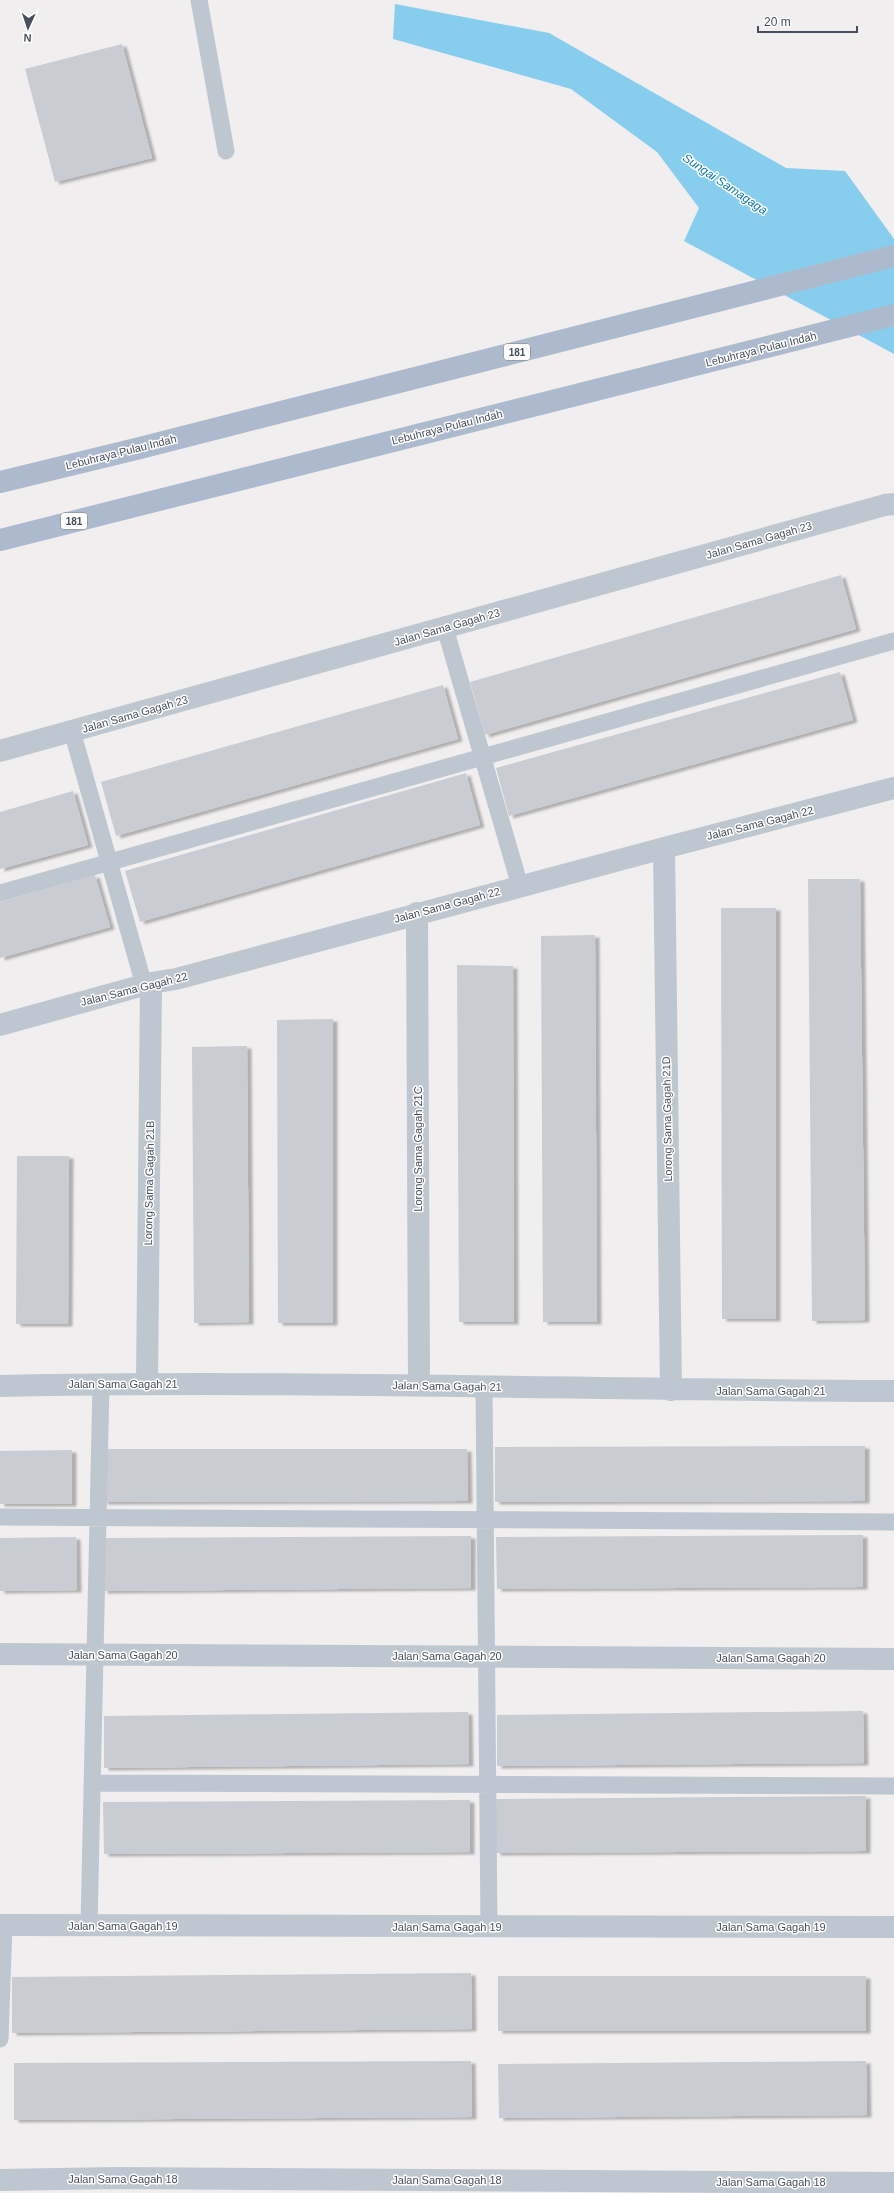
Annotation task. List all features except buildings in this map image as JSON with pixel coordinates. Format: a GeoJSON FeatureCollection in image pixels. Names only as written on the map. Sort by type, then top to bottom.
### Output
{"type":"FeatureCollection","features":[{"type":"Feature","properties":{"kind":"main road","name":"Lebuhraya Pulau Indah"},"geometry":{"type":"LineString","coordinates":[[0,482],[140,448],[894,256]]}},
{"type":"Feature","properties":{"kind":"main road","name":"Lebuhraya Pulau Indah"},"geometry":{"type":"LineString","coordinates":[[0,540],[894,315]]}},
{"type":"Feature","properties":{"kind":"street","name":"Jalan Sama Gagah 23"},"geometry":{"type":"LineString","coordinates":[[0,751],[894,504]]}},
{"type":"Feature","properties":{"kind":"street","name":"Jalan Sama Gagah 22"},"geometry":{"type":"LineString","coordinates":[[0,1025],[148,984],[176,979],[417,913],[894,788]]}},
{"type":"Feature","properties":{"kind":"street","name":"Lorong Sama Gagah 21D"},"geometry":{"type":"LineString","coordinates":[[664,848],[671,1390]]}},
{"type":"Feature","properties":{"kind":"street","name":"Lorong Sama Gagah 21C"},"geometry":{"type":"LineString","coordinates":[[417,913],[419,1385]]}},
{"type":"Feature","properties":{"kind":"street","name":"Lorong Sama Gagah 21B"},"geometry":{"type":"LineString","coordinates":[[147,1383],[148,984]]}},
{"type":"Feature","properties":{"kind":"street","name":"Jalan Sama Gagah 21"},"geometry":{"type":"LineString","coordinates":[[0,1386],[147,1383],[419,1385],[671,1390],[894,1391]]}},
{"type":"Feature","properties":{"kind":"street","name":"Jalan Sama Gagah 20"},"geometry":{"type":"LineString","coordinates":[[0,1654],[894,1658]]}},
{"type":"Feature","properties":{"kind":"street","name":"Jalan Sama Gagah 19"},"geometry":{"type":"LineString","coordinates":[[2,1925],[894,1927]]}},
{"type":"Feature","properties":{"kind":"street","name":"Jalan Sama Gagah 18"},"geometry":{"type":"LineString","coordinates":[[0,2180],[118,2185],[894,2183]]}},
{"type":"Feature","properties":{"kind":"lane"},"geometry":{"type":"LineString","coordinates":[[199,0],[226,151]]}},
{"type":"Feature","properties":{"kind":"lane"},"geometry":{"type":"LineString","coordinates":[[445,628],[520,886]]}},
{"type":"Feature","properties":{"kind":"lane"},"geometry":{"type":"LineString","coordinates":[[0,893],[894,641]]}},
{"type":"Feature","properties":{"kind":"lane"},"geometry":{"type":"LineString","coordinates":[[72,731],[109,862],[148,984]]}},
{"type":"Feature","properties":{"kind":"lane"},"geometry":{"type":"LineString","coordinates":[[89,1926],[101,1384]]}},
{"type":"Feature","properties":{"kind":"lane"},"geometry":{"type":"LineString","coordinates":[[484,1386],[489,1927]]}},
{"type":"Feature","properties":{"kind":"lane"},"geometry":{"type":"LineString","coordinates":[[0,1517],[894,1522]]}},
{"type":"Feature","properties":{"kind":"lane"},"geometry":{"type":"LineString","coordinates":[[92,1783],[894,1786]]}},
{"type":"Feature","properties":{"kind":"lane"},"geometry":{"type":"LineString","coordinates":[[0,2039],[2,1925]]}},
{"type":"Feature","properties":{"kind":"water","name":"Sungai Samagaga"},"geometry":{"type":"Polygon","coordinates":[[[395,4],[549,33],[786,168],[845,171],[894,239],[894,354],[684,241],[699,208],[657,152],[571,89],[393,39],[395,4]]]}}]}
